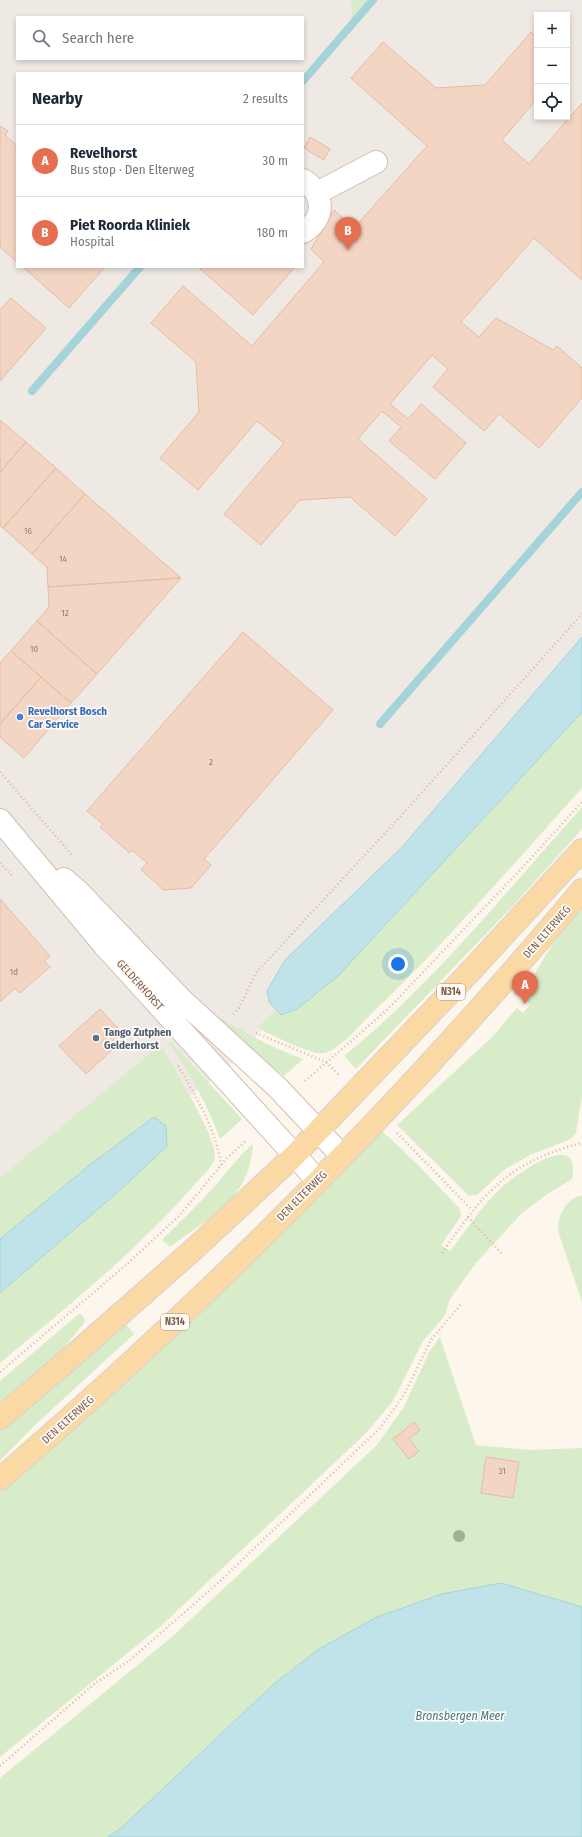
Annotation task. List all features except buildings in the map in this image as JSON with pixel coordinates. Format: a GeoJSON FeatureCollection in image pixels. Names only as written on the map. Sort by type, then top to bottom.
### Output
{"type":"FeatureCollection","features":[{"type":"Feature","properties":{"kind":"main road","name":"N314"},"geometry":{"type":"LineString","coordinates":[[0,1418],[181,1260],[295,1155],[455,988],[582,850]]}},
{"type":"Feature","properties":{"kind":"main road","name":"DEN ELTERWEG"},"geometry":{"type":"LineString","coordinates":[[0,1479],[176,1321],[318,1181],[467,1022],[543,937],[582,890]]}},
{"type":"Feature","properties":{"kind":"street"},"geometry":{"type":"LineString","coordinates":[[304,231],[310,228],[316,221],[320,212],[320,202],[310,186],[376,162]]}},
{"type":"Feature","properties":{"kind":"street","name":"GELDERHORST"},"geometry":{"type":"LineString","coordinates":[[6,831],[78,891],[188,1006],[277,1087],[342,1156]]}},
{"type":"Feature","properties":{"kind":"street","name":"GELDERHORST"},"geometry":{"type":"LineString","coordinates":[[6,831],[104,945],[318,1181]]}},
{"type":"Feature","properties":{"kind":"path"},"geometry":{"type":"LineString","coordinates":[[230,1018],[239,1008],[256,973],[408,808],[582,614]]}},
{"type":"Feature","properties":{"kind":"path"},"geometry":{"type":"LineString","coordinates":[[0,772],[75,858]]}},
{"type":"Feature","properties":{"kind":"path"},"geometry":{"type":"LineString","coordinates":[[255,1033],[326,1062]]}},
{"type":"Feature","properties":{"kind":"path"},"geometry":{"type":"LineString","coordinates":[[177,1064],[200,1106],[215,1141],[221,1165]]}},
{"type":"Feature","properties":{"kind":"path"},"geometry":{"type":"LineString","coordinates":[[380,1116],[472,1210]]}},
{"type":"Feature","properties":{"kind":"path"},"geometry":{"type":"LineString","coordinates":[[442,1253],[472,1210],[493,1187],[507,1175],[523,1165],[559,1150],[582,1143]]}},
{"type":"Feature","properties":{"kind":"path"},"geometry":{"type":"LineString","coordinates":[[468,1217],[503,1255]]}},
{"type":"Feature","properties":{"kind":"path"},"geometry":{"type":"LineString","coordinates":[[0,1766],[93,1685],[130,1660],[218,1583],[380,1428],[404,1395],[430,1340],[462,1303]]}},
{"type":"Feature","properties":{"kind":"shaded area"},"geometry":{"type":"Polygon","coordinates":[[[0,0],[582,0],[582,679],[224,1071],[0,1234],[0,0]]]}},
{"type":"Feature","properties":{"kind":"green space"},"geometry":{"type":"Polygon","coordinates":[[[351,0],[368,0],[352,19],[351,0]]]}},
{"type":"Feature","properties":{"kind":"green space"},"geometry":{"type":"Polygon","coordinates":[[[582,712],[582,788],[453,931],[350,1036],[331,1051],[319,1053],[301,1048],[257,1028],[276,1009],[281,1014],[297,1009],[338,976],[582,712]]]}},
{"type":"Feature","properties":{"kind":"green space"},"geometry":{"type":"Polygon","coordinates":[[[582,807],[582,829],[513,906],[356,1069],[344,1056],[408,999],[438,968],[497,904],[582,807]]]}},
{"type":"Feature","properties":{"kind":"green space"},"geometry":{"type":"Polygon","coordinates":[[[582,904],[582,1096],[576,1133],[571,1139],[530,1155],[504,1170],[477,1195],[469,1196],[397,1125],[492,1037],[517,1008],[523,1013],[530,1005],[525,999],[534,988],[529,984],[561,929],[582,904]]]}},
{"type":"Feature","properties":{"kind":"green space"},"geometry":{"type":"Polygon","coordinates":[[[217,1015],[259,1040],[303,1059],[284,1076],[213,1019],[217,1015]]]}},
{"type":"Feature","properties":{"kind":"green space"},"geometry":{"type":"Polygon","coordinates":[[[171,1042],[242,1119],[220,1139],[198,1090],[169,1043],[171,1042]]]}},
{"type":"Feature","properties":{"kind":"green space"},"geometry":{"type":"Polygon","coordinates":[[[160,1045],[174,1067],[209,1133],[214,1147],[215,1156],[213,1163],[174,1208],[102,1277],[0,1363],[0,1293],[118,1192],[166,1146],[166,1126],[153,1117],[91,1164],[0,1239],[0,1178],[160,1045]]]}},
{"type":"Feature","properties":{"kind":"green space"},"geometry":{"type":"Polygon","coordinates":[[[380,1129],[418,1165],[460,1209],[461,1216],[441,1245],[450,1251],[495,1194],[509,1181],[533,1165],[558,1155],[567,1156],[572,1164],[572,1179],[546,1195],[522,1213],[476,1263],[450,1299],[444,1317],[423,1341],[393,1401],[364,1435],[162,1625],[0,1757],[0,1491],[76,1425],[380,1129]]]}},
{"type":"Feature","properties":{"kind":"green space"},"geometry":{"type":"Polygon","coordinates":[[[253,1144],[250,1163],[244,1180],[236,1193],[213,1216],[170,1247],[162,1240],[205,1197],[244,1152],[253,1144]]]}},
{"type":"Feature","properties":{"kind":"green space"},"geometry":{"type":"Polygon","coordinates":[[[582,1196],[582,1302],[558,1231],[559,1220],[563,1210],[574,1198],[582,1196]]]}},
{"type":"Feature","properties":{"kind":"green space"},"geometry":{"type":"Polygon","coordinates":[[[80,1313],[85,1320],[84,1323],[53,1361],[0,1409],[0,1381],[80,1313]]]}},
{"type":"Feature","properties":{"kind":"green space"},"geometry":{"type":"Polygon","coordinates":[[[123,1321],[134,1334],[35,1425],[0,1461],[0,1427],[123,1321]]]}},
{"type":"Feature","properties":{"kind":"green space"},"geometry":{"type":"Polygon","coordinates":[[[440,1337],[476,1445],[530,1450],[582,1448],[582,1607],[501,1583],[216,1738],[120,1829],[108,1837],[0,1837],[0,1778],[173,1636],[376,1446],[404,1407],[429,1352],[440,1337]]]}},
{"type":"Feature","properties":{"kind":"water"},"geometry":{"type":"Polygon","coordinates":[[[582,637],[582,712],[338,976],[297,1009],[281,1015],[269,1002],[267,991],[285,960],[402,847],[582,637]]]}},
{"type":"Feature","properties":{"kind":"water"},"geometry":{"type":"Polygon","coordinates":[[[154,1117],[166,1126],[167,1146],[118,1192],[0,1293],[0,1239],[91,1164],[154,1117]]]}},
{"type":"Feature","properties":{"kind":"water","name":"Bronsbergen Meer"},"geometry":{"type":"Polygon","coordinates":[[[501,1583],[582,1607],[582,1837],[108,1837],[120,1829],[275,1683],[319,1649],[377,1617],[442,1594],[501,1583]]]}},
{"type":"Feature","properties":{"kind":"waterway"},"geometry":{"type":"LineString","coordinates":[[304,80],[373,0]]}},
{"type":"Feature","properties":{"kind":"waterway"},"geometry":{"type":"LineString","coordinates":[[32,391],[139,268]]}},
{"type":"Feature","properties":{"kind":"waterway"},"geometry":{"type":"LineString","coordinates":[[380,724],[582,492]]}},
{"type":"Feature","properties":{"kind":"place","name":"Piet Roorda Kliniek"},"geometry":{"type":"Point","coordinates":[348,250]}},
{"type":"Feature","properties":{"kind":"place","name":"Revelhorst Bosch Car Service"},"geometry":{"type":"Point","coordinates":[20,717]}},
{"type":"Feature","properties":{"kind":"place","name":"Revelhorst"},"geometry":{"type":"Point","coordinates":[525,1004]}},
{"type":"Feature","properties":{"kind":"place","name":"Tango Zutphen Gelderhorst"},"geometry":{"type":"Point","coordinates":[96,1038]}}]}
